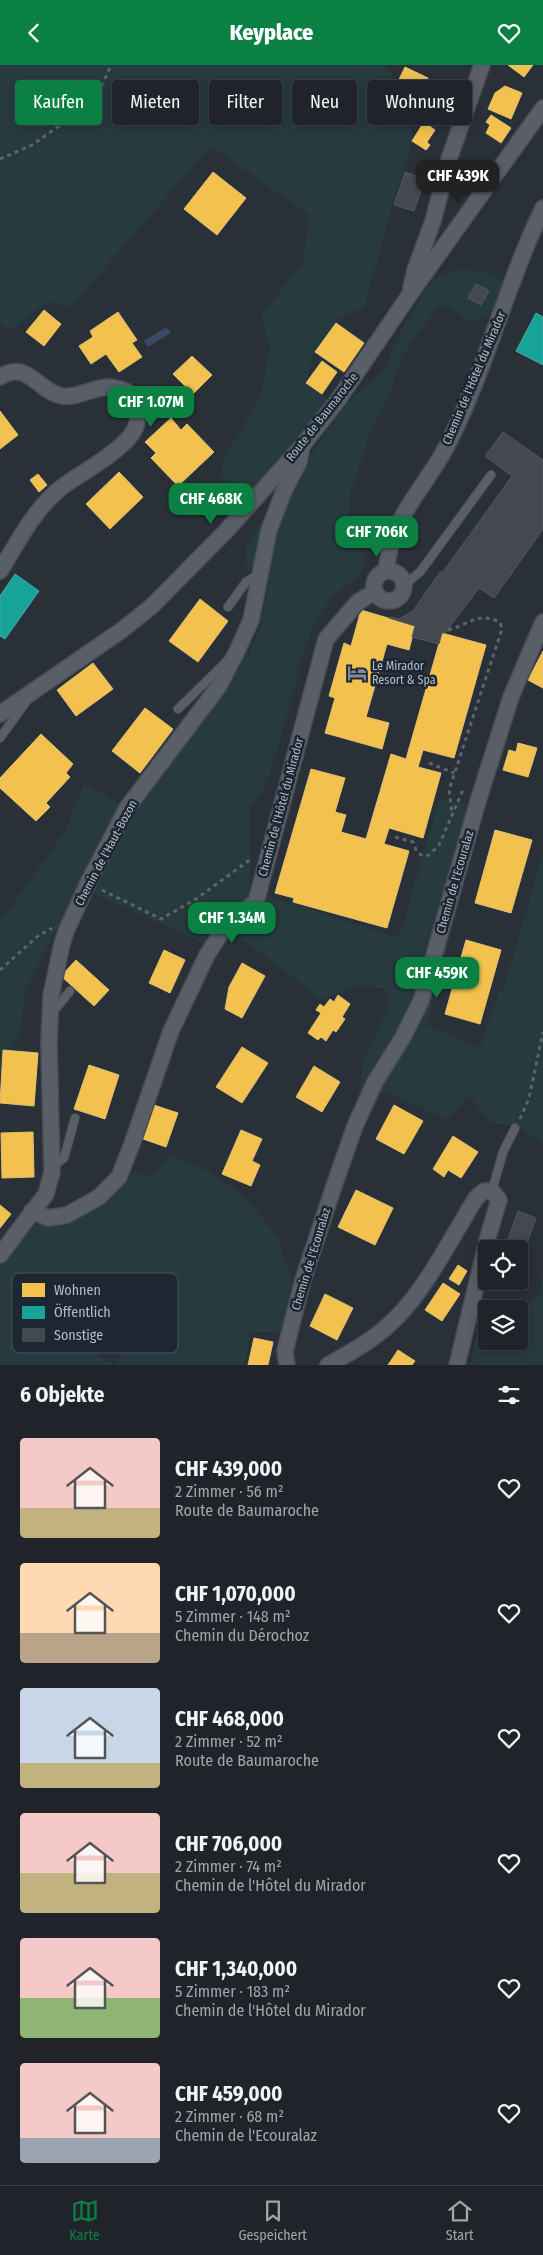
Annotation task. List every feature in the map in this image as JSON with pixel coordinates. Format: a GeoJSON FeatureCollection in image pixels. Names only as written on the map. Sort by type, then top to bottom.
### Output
{"type":"FeatureCollection","features":[{"type":"Feature","properties":{"kind":"street"},"geometry":{"type":"LineString","coordinates":[[410,294],[415,270],[433,221],[449,159],[482,65]]}},
{"type":"Feature","properties":{"kind":"street","name":"Route de Baumaroche"},"geometry":{"type":"LineString","coordinates":[[0,714],[122,630],[152,606],[228,530],[302,446],[338,401],[410,294],[543,108]]}},
{"type":"Feature","properties":{"kind":"street","name":"Chemin de l'Hôtel du Mirador"},"geometry":{"type":"LineString","coordinates":[[386,571],[388,549],[399,521],[449,441],[543,208]]}},
{"type":"Feature","properties":{"kind":"street"},"geometry":{"type":"LineString","coordinates":[[0,377],[7,372],[22,371],[60,396],[81,395],[108,387],[126,391],[136,406],[137,423],[128,439],[116,450],[61,488],[48,500],[34,516],[0,571]]}},
{"type":"Feature","properties":{"kind":"street","name":"Chemin de l'Haut-Bozon"},"geometry":{"type":"LineString","coordinates":[[0,1255],[46,1194],[52,1166],[50,1016],[53,988],[62,944],[88,883],[127,808],[219,687],[236,654],[251,620],[269,530],[284,491],[299,461],[302,446]]}},
{"type":"Feature","properties":{"kind":"street"},"geometry":{"type":"LineString","coordinates":[[386,571],[396,573],[403,580],[404,585],[402,595],[394,601],[385,601],[374,592],[375,579],[386,571]]}},
{"type":"Feature","properties":{"kind":"street","name":"Chemin de l'Hôtel du Mirador"},"geometry":{"type":"LineString","coordinates":[[32,1211],[48,1217],[67,1215],[99,1197],[119,1177],[170,1031],[207,955],[226,925],[256,902],[326,639],[358,602],[374,592]]}},
{"type":"Feature","properties":{"kind":"street","name":"Chemin de l'Ecouralaz"},"geometry":{"type":"LineString","coordinates":[[286,1365],[285,1351],[303,1280],[334,1186],[355,1126],[375,1082],[403,1037],[421,1001],[478,801],[511,697],[543,622]]}},
{"type":"Feature","properties":{"kind":"street"},"geometry":{"type":"LineString","coordinates":[[328,1365],[366,1344],[398,1317],[429,1276],[476,1198],[484,1191],[492,1191],[499,1200],[488,1237],[457,1365]]}},
{"type":"Feature","properties":{"kind":"lane"},"geometry":{"type":"LineString","coordinates":[[404,585],[420,572],[491,475]]}},
{"type":"Feature","properties":{"kind":"lane"},"geometry":{"type":"LineString","coordinates":[[228,607],[246,582],[261,573]]}},
{"type":"Feature","properties":{"kind":"lane"},"geometry":{"type":"LineString","coordinates":[[178,709],[236,654]]}},
{"type":"Feature","properties":{"kind":"lane"},"geometry":{"type":"LineString","coordinates":[[0,737],[31,694]]}},
{"type":"Feature","properties":{"kind":"lane"},"geometry":{"type":"LineString","coordinates":[[50,1016],[70,991]]}},
{"type":"Feature","properties":{"kind":"lane"},"geometry":{"type":"LineString","coordinates":[[52,1166],[64,1158],[75,1118]]}},
{"type":"Feature","properties":{"kind":"lane"},"geometry":{"type":"LineString","coordinates":[[492,1191],[502,1152],[515,1128]]}},
{"type":"Feature","properties":{"kind":"path"},"geometry":{"type":"LineString","coordinates":[[0,159],[32,145],[96,100],[111,65]]}},
{"type":"Feature","properties":{"kind":"path"},"geometry":{"type":"LineString","coordinates":[[448,630],[476,618],[489,618],[500,622],[502,629],[449,790],[452,813]]}},
{"type":"Feature","properties":{"kind":"path"},"geometry":{"type":"LineString","coordinates":[[429,763],[454,773]]}},
{"type":"Feature","properties":{"kind":"path"},"geometry":{"type":"LineString","coordinates":[[395,837],[413,842],[417,851],[423,856],[429,855],[439,845],[465,787]]}},
{"type":"Feature","properties":{"kind":"path"},"geometry":{"type":"LineString","coordinates":[[102,889],[161,919],[196,899],[254,856]]}},
{"type":"Feature","properties":{"kind":"path"},"geometry":{"type":"LineString","coordinates":[[0,971],[47,931],[54,927],[68,929]]}},
{"type":"Feature","properties":{"kind":"path"},"geometry":{"type":"LineString","coordinates":[[515,1128],[528,1098],[543,1032]]}},
{"type":"Feature","properties":{"kind":"green space"},"geometry":{"type":"Polygon","coordinates":[[[0,65],[382,65],[390,70],[393,80],[367,80],[367,125],[411,125],[413,140],[393,202],[365,306],[339,319],[314,354],[306,382],[330,401],[244,498],[222,476],[222,462],[260,397],[270,347],[261,316],[303,262],[309,215],[211,146],[70,308],[49,302],[9,330],[0,324],[0,65]]]}},
{"type":"Feature","properties":{"kind":"green space"},"geometry":{"type":"Polygon","coordinates":[[[460,270],[485,272],[496,277],[504,286],[499,300],[489,314],[477,319],[469,321],[449,306],[437,307],[402,357],[394,383],[370,433],[349,497],[349,521],[364,554],[365,564],[359,575],[332,598],[316,620],[302,657],[287,717],[265,787],[249,809],[250,890],[399,938],[439,800],[485,805],[427,1025],[480,1047],[499,991],[503,991],[543,853],[543,1143],[516,1126],[491,1123],[469,1096],[447,1120],[387,1092],[358,1104],[363,1063],[389,1005],[385,989],[360,985],[318,1001],[309,990],[230,930],[202,943],[91,892],[63,915],[25,993],[20,1034],[0,1068],[0,922],[64,833],[84,784],[124,806],[214,683],[247,620],[248,657],[259,630],[269,582],[267,576],[249,569],[244,564],[246,548],[275,499],[308,461],[351,399],[387,368],[392,350],[401,331],[429,285],[438,277],[460,270]]]}},
{"type":"Feature","properties":{"kind":"green space"},"geometry":{"type":"Polygon","coordinates":[[[169,1155],[209,1171],[233,1188],[254,1208],[278,1237],[292,1282],[281,1332],[250,1332],[245,1365],[115,1365],[0,1365],[0,1249],[5,1256],[51,1210],[69,1206],[86,1198],[115,1174],[137,1173],[151,1178],[169,1155]]]}},
{"type":"Feature","properties":{"kind":"green space"},"geometry":{"type":"Polygon","coordinates":[[[543,1268],[543,1365],[470,1365],[478,1326],[478,1350],[528,1350],[528,1304],[541,1293],[543,1268]]]}},
{"type":"Feature","properties":{"kind":"water"},"geometry":{"type":"Polygon","coordinates":[[[166,327],[171,333],[148,347],[144,341],[166,327]]]}},
{"type":"Feature","properties":{"kind":"building: Wohnen"},"geometry":{"type":"Polygon","coordinates":[[[508,65],[533,65],[524,77],[508,65]]]}},
{"type":"Feature","properties":{"kind":"building: Wohnen"},"geometry":{"type":"Polygon","coordinates":[[[405,67],[428,78],[427,80],[399,80],[405,67]]]}},
{"type":"Feature","properties":{"kind":"building: Wohnen"},"geometry":{"type":"Polygon","coordinates":[[[505,86],[522,93],[511,119],[488,109],[495,93],[505,86]]]}},
{"type":"Feature","properties":{"kind":"building: Wohnen"},"geometry":{"type":"Polygon","coordinates":[[[491,115],[511,128],[501,143],[486,133],[490,125],[486,122],[491,115]]]}},
{"type":"Feature","properties":{"kind":"building: Wohnen"},"geometry":{"type":"Polygon","coordinates":[[[422,125],[428,125],[435,130],[427,142],[430,145],[426,150],[412,141],[422,125]]]}},
{"type":"Feature","properties":{"kind":"building: Wohnen"},"geometry":{"type":"Polygon","coordinates":[[[213,172],[246,198],[217,235],[184,209],[213,172]]]}},
{"type":"Feature","properties":{"kind":"building: Wohnen"},"geometry":{"type":"Polygon","coordinates":[[[44,310],[61,324],[44,346],[26,332],[44,310]]]}},
{"type":"Feature","properties":{"kind":"building: Wohnen"},"geometry":{"type":"Polygon","coordinates":[[[118,312],[137,340],[132,343],[142,357],[119,372],[106,354],[91,364],[79,346],[93,337],[90,331],[118,312]]]}},
{"type":"Feature","properties":{"kind":"building: Wohnen"},"geometry":{"type":"Polygon","coordinates":[[[336,323],[364,343],[344,372],[315,352],[336,323]]]}},
{"type":"Feature","properties":{"kind":"building: Wohnen"},"geometry":{"type":"Polygon","coordinates":[[[192,356],[212,375],[193,394],[173,374],[192,356]]]}},
{"type":"Feature","properties":{"kind":"building: Wohnen"},"geometry":{"type":"Polygon","coordinates":[[[322,361],[337,372],[322,394],[306,383],[322,361]]]}},
{"type":"Feature","properties":{"kind":"building: Wohnen"},"geometry":{"type":"Polygon","coordinates":[[[0,411],[18,435],[0,449],[0,411]]]}},
{"type":"Feature","properties":{"kind":"building: Wohnen"},"geometry":{"type":"Polygon","coordinates":[[[171,418],[181,430],[187,424],[214,452],[178,486],[151,458],[156,453],[145,442],[171,418]]]}},
{"type":"Feature","properties":{"kind":"building: Wohnen"},"geometry":{"type":"Polygon","coordinates":[[[119,472],[143,497],[110,529],[86,504],[119,472]]]}},
{"type":"Feature","properties":{"kind":"building: Wohnen"},"geometry":{"type":"Polygon","coordinates":[[[38,474],[47,485],[39,492],[30,480],[38,474]]]}},
{"type":"Feature","properties":{"kind":"building: Wohnen"},"geometry":{"type":"Polygon","coordinates":[[[200,599],[228,621],[198,662],[169,641],[200,599]]]}},
{"type":"Feature","properties":{"kind":"building: Wohnen","name":"Le Mirador Resort & Spa"},"geometry":{"type":"Polygon","coordinates":[[[361,610],[415,626],[409,650],[387,644],[366,717],[389,723],[382,749],[325,733],[335,698],[329,696],[344,643],[351,646],[361,610]]]}},
{"type":"Feature","properties":{"kind":"building: Wohnen"},"geometry":{"type":"Polygon","coordinates":[[[442,633],[486,645],[454,758],[423,750],[418,767],[441,773],[423,838],[389,828],[384,844],[409,851],[387,928],[293,902],[294,898],[275,893],[311,769],[345,778],[335,812],[346,815],[341,832],[366,839],[391,754],[406,759],[442,633]]]}},
{"type":"Feature","properties":{"kind":"building: Wohnen"},"geometry":{"type":"Polygon","coordinates":[[[543,651],[543,688],[528,680],[543,651]]]}},
{"type":"Feature","properties":{"kind":"building: Wohnen"},"geometry":{"type":"Polygon","coordinates":[[[93,663],[113,689],[76,716],[57,690],[93,663]]]}},
{"type":"Feature","properties":{"kind":"building: Wohnen"},"geometry":{"type":"Polygon","coordinates":[[[145,708],[173,729],[140,773],[112,751],[145,708]]]}},
{"type":"Feature","properties":{"kind":"building: Wohnen"},"geometry":{"type":"Polygon","coordinates":[[[41,734],[73,764],[66,773],[70,777],[46,803],[50,807],[36,821],[0,788],[0,778],[41,734]]]}},
{"type":"Feature","properties":{"kind":"building: Wohnen"},"geometry":{"type":"Polygon","coordinates":[[[518,743],[537,748],[528,777],[503,770],[509,750],[516,752],[518,743]]]}},
{"type":"Feature","properties":{"kind":"building: Wohnen"},"geometry":{"type":"Polygon","coordinates":[[[495,830],[532,840],[511,913],[475,903],[495,830]]]}},
{"type":"Feature","properties":{"kind":"building: Wohnen"},"geometry":{"type":"Polygon","coordinates":[[[466,940],[501,950],[480,1024],[445,1014],[466,940]]]}},
{"type":"Feature","properties":{"kind":"building: Wohnen"},"geometry":{"type":"Polygon","coordinates":[[[164,950],[185,960],[170,993],[149,983],[164,950]]]}},
{"type":"Feature","properties":{"kind":"building: Wohnen"},"geometry":{"type":"Polygon","coordinates":[[[76,960],[109,990],[94,1006],[61,976],[76,960]]]}},
{"type":"Feature","properties":{"kind":"building: Wohnen"},"geometry":{"type":"Polygon","coordinates":[[[242,963],[265,976],[242,1018],[225,1009],[229,987],[242,963]]]}},
{"type":"Feature","properties":{"kind":"building: Wohnen"},"geometry":{"type":"Polygon","coordinates":[[[338,995],[350,1004],[342,1017],[345,1019],[336,1032],[333,1030],[326,1041],[321,1037],[318,1040],[308,1033],[321,1013],[316,1010],[320,1004],[324,1007],[330,999],[334,1002],[338,995]]]}},
{"type":"Feature","properties":{"kind":"building: Wohnen"},"geometry":{"type":"Polygon","coordinates":[[[242,1047],[268,1063],[242,1103],[216,1087],[242,1047]]]}},
{"type":"Feature","properties":{"kind":"building: Wohnen"},"geometry":{"type":"Polygon","coordinates":[[[3,1050],[38,1053],[34,1106],[0,1103],[3,1050]]]}},
{"type":"Feature","properties":{"kind":"building: Wohnen"},"geometry":{"type":"Polygon","coordinates":[[[89,1065],[119,1075],[105,1119],[74,1109],[89,1065]]]}},
{"type":"Feature","properties":{"kind":"building: Wohnen"},"geometry":{"type":"Polygon","coordinates":[[[314,1066],[340,1082],[322,1112],[296,1097],[314,1066]]]}},
{"type":"Feature","properties":{"kind":"building: Wohnen"},"geometry":{"type":"Polygon","coordinates":[[[154,1105],[178,1113],[166,1147],[143,1139],[154,1105]]]}},
{"type":"Feature","properties":{"kind":"building: Wohnen"},"geometry":{"type":"Polygon","coordinates":[[[394,1105],[423,1121],[404,1154],[376,1139],[394,1105]]]}},
{"type":"Feature","properties":{"kind":"building: Wohnen"},"geometry":{"type":"Polygon","coordinates":[[[241,1130],[262,1139],[252,1161],[260,1165],[251,1186],[222,1174],[241,1130]]]}},
{"type":"Feature","properties":{"kind":"building: Wohnen"},"geometry":{"type":"Polygon","coordinates":[[[33,1132],[34,1177],[2,1178],[1,1133],[33,1132]]]}},
{"type":"Feature","properties":{"kind":"building: Wohnen"},"geometry":{"type":"Polygon","coordinates":[[[453,1136],[478,1152],[461,1178],[448,1170],[444,1177],[433,1169],[453,1136]]]}},
{"type":"Feature","properties":{"kind":"building: Wohnen"},"geometry":{"type":"Polygon","coordinates":[[[356,1190],[393,1208],[375,1245],[338,1227],[356,1190]]]}},
{"type":"Feature","properties":{"kind":"building: Wohnen"},"geometry":{"type":"Polygon","coordinates":[[[0,1205],[11,1214],[0,1228],[0,1205]]]}},
{"type":"Feature","properties":{"kind":"building: Wohnen"},"geometry":{"type":"Polygon","coordinates":[[[458,1265],[467,1271],[459,1285],[449,1279],[458,1265]]]}},
{"type":"Feature","properties":{"kind":"building: Wohnen"},"geometry":{"type":"Polygon","coordinates":[[[443,1283],[460,1294],[442,1321],[425,1310],[443,1283]]]}},
{"type":"Feature","properties":{"kind":"building: Wohnen"},"geometry":{"type":"Polygon","coordinates":[[[325,1294],[353,1308],[337,1340],[310,1326],[325,1294]]]}},
{"type":"Feature","properties":{"kind":"building: Wohnen"},"geometry":{"type":"Polygon","coordinates":[[[254,1338],[273,1342],[268,1365],[248,1365],[254,1338]]]}},
{"type":"Feature","properties":{"kind":"building: Wohnen"},"geometry":{"type":"Polygon","coordinates":[[[398,1350],[415,1361],[412,1365],[388,1365],[398,1350]]]}},
{"type":"Feature","properties":{"kind":"building: Öffentlich"},"geometry":{"type":"Polygon","coordinates":[[[536,313],[543,317],[543,365],[516,351],[536,313]]]}},
{"type":"Feature","properties":{"kind":"building: Öffentlich"},"geometry":{"type":"Polygon","coordinates":[[[15,574],[39,591],[5,639],[0,636],[0,596],[15,574]]]}},
{"type":"Feature","properties":{"kind":"building: Sonstige"},"geometry":{"type":"Polygon","coordinates":[[[405,172],[425,179],[414,211],[394,205],[405,172]]]}},
{"type":"Feature","properties":{"kind":"building: Sonstige"},"geometry":{"type":"Polygon","coordinates":[[[476,284],[489,291],[481,305],[468,298],[476,284]]]}},
{"type":"Feature","properties":{"kind":"building: Sonstige"},"geometry":{"type":"Polygon","coordinates":[[[503,432],[543,460],[543,529],[494,598],[479,588],[445,633],[442,633],[439,644],[412,637],[415,626],[389,618],[399,619],[413,611],[512,476],[485,456],[503,432]]]}},
{"type":"Feature","properties":{"kind":"building: Sonstige"},"geometry":{"type":"Polygon","coordinates":[[[518,1211],[536,1218],[528,1240],[508,1240],[518,1211]]]}},
{"type":"Feature","properties":{"kind":"place","name":"Le Mirador Resort & Spa"},"geometry":{"type":"Point","coordinates":[357,673]}}]}
